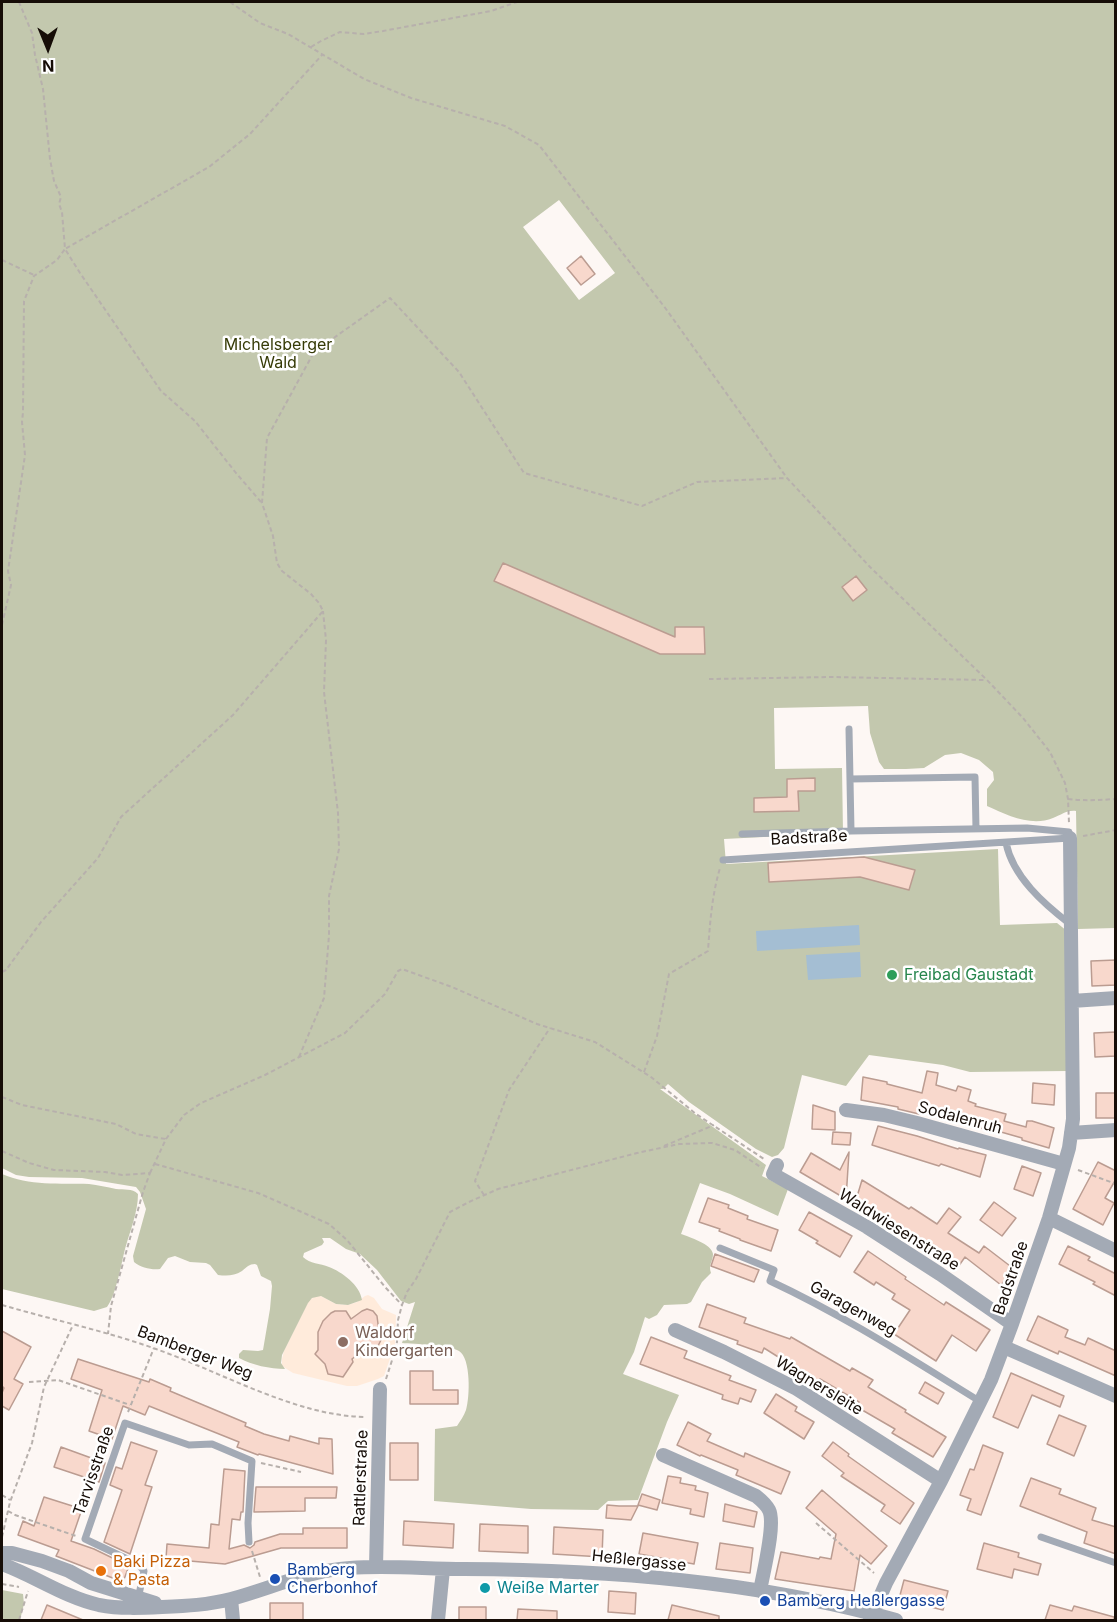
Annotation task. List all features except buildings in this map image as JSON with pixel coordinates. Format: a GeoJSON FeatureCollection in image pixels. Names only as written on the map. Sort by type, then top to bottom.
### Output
{"type":"FeatureCollection","features":[{"type":"Feature","properties":{"kind":"street","name":"Badstraße"},"geometry":{"type":"LineString","coordinates":[[871,1617],[886,1583],[981,1402],[1004,1347],[1049,1218],[1064,1164],[1073,1119],[1070,835]]}},
{"type":"Feature","properties":{"kind":"street"},"geometry":{"type":"LineString","coordinates":[[1072,1002],[1116,998]]}},
{"type":"Feature","properties":{"kind":"street","name":"Sodalenruh"},"geometry":{"type":"LineString","coordinates":[[846,1110],[884,1115],[917,1123],[1064,1164]]}},
{"type":"Feature","properties":{"kind":"street"},"geometry":{"type":"LineString","coordinates":[[1071,1133],[1116,1131]]}},
{"type":"Feature","properties":{"kind":"street","name":"Waldwiesenstraße"},"geometry":{"type":"LineString","coordinates":[[775,1170],[867,1227],[1012,1324]]}},
{"type":"Feature","properties":{"kind":"street"},"geometry":{"type":"LineString","coordinates":[[1049,1218],[1116,1251]]}},
{"type":"Feature","properties":{"kind":"street","name":"Wagnersleite"},"geometry":{"type":"LineString","coordinates":[[675,1330],[797,1389],[941,1481]]}},
{"type":"Feature","properties":{"kind":"street"},"geometry":{"type":"LineString","coordinates":[[1004,1347],[1116,1396]]}},
{"type":"Feature","properties":{"kind":"street","name":"Rattlerstraße"},"geometry":{"type":"LineString","coordinates":[[376,1567],[380,1389]]}},
{"type":"Feature","properties":{"kind":"street"},"geometry":{"type":"LineString","coordinates":[[663,1455],[756,1496],[770,1511],[772,1524],[760,1591]]}},
{"type":"Feature","properties":{"kind":"street"},"geometry":{"type":"LineString","coordinates":[[2,1553],[12,1553],[42,1561],[69,1571],[133,1609]]}},
{"type":"Feature","properties":{"kind":"street"},"geometry":{"type":"LineString","coordinates":[[2,1564],[81,1599],[97,1604],[133,1609]]}},
{"type":"Feature","properties":{"kind":"street","name":"Heßlergasse"},"geometry":{"type":"LineString","coordinates":[[133,1609],[205,1605],[321,1571],[376,1567],[591,1572],[760,1591],[871,1617],[896,1620]]}},
{"type":"Feature","properties":{"kind":"street"},"geometry":{"type":"LineString","coordinates":[[438,1620],[443,1569]]}},
{"type":"Feature","properties":{"kind":"street"},"geometry":{"type":"LineString","coordinates":[[231,1599],[233,1620]]}},
{"type":"Feature","properties":{"kind":"lane"},"geometry":{"type":"LineString","coordinates":[[849,729],[851,831]]}},
{"type":"Feature","properties":{"kind":"lane"},"geometry":{"type":"LineString","coordinates":[[850,779],[975,777],[976,829]]}},
{"type":"Feature","properties":{"kind":"lane"},"geometry":{"type":"LineString","coordinates":[[742,834],[1027,828],[1070,835]]}},
{"type":"Feature","properties":{"kind":"lane","name":"Badstraße"},"geometry":{"type":"LineString","coordinates":[[723,860],[1006,843],[1070,835]]}},
{"type":"Feature","properties":{"kind":"lane"},"geometry":{"type":"LineString","coordinates":[[1006,843],[1012,862],[1028,885],[1050,908],[1071,924]]}},
{"type":"Feature","properties":{"kind":"lane","name":"Garagenweg"},"geometry":{"type":"LineString","coordinates":[[720,1248],[774,1270],[770,1281],[873,1334],[981,1402]]}},
{"type":"Feature","properties":{"kind":"lane","name":"Tarvisstraße"},"geometry":{"type":"LineString","coordinates":[[133,1609],[144,1571],[138,1564],[85,1539],[125,1423],[189,1445],[212,1444],[252,1461]]}},
{"type":"Feature","properties":{"kind":"lane"},"geometry":{"type":"LineString","coordinates":[[249,1542],[252,1461]]}},
{"type":"Feature","properties":{"kind":"lane"},"geometry":{"type":"LineString","coordinates":[[1041,1537],[1116,1563]]}},
{"type":"Feature","properties":{"kind":"path"},"geometry":{"type":"LineString","coordinates":[[19,2],[32,33],[41,79],[47,116],[50,159],[60,197],[65,249],[161,391],[195,421],[262,503],[273,536],[279,567],[310,594],[323,611],[326,640],[324,692],[333,760],[339,849],[329,896],[329,935],[324,998],[299,1057]]}},
{"type":"Feature","properties":{"kind":"path"},"geometry":{"type":"LineString","coordinates":[[230,2],[260,23],[288,34],[364,79],[411,98],[505,126],[539,145],[666,309],[788,478],[870,567],[987,680],[1023,718],[1050,752],[1065,783],[1070,835],[1116,830]]}},
{"type":"Feature","properties":{"kind":"path"},"geometry":{"type":"LineString","coordinates":[[311,47],[340,32],[364,34],[383,32],[491,11],[517,2]]}},
{"type":"Feature","properties":{"kind":"path"},"geometry":{"type":"LineString","coordinates":[[2,625],[12,585],[8,571],[25,455],[22,422],[24,301],[34,276],[57,260],[65,249],[209,167],[250,134],[323,54]]}},
{"type":"Feature","properties":{"kind":"path"},"geometry":{"type":"LineString","coordinates":[[2,260],[34,276]]}},
{"type":"Feature","properties":{"kind":"path"},"geometry":{"type":"LineString","coordinates":[[262,503],[267,438],[314,352],[390,298],[459,372],[524,474],[642,506],[698,482],[788,478]]}},
{"type":"Feature","properties":{"kind":"path"},"geometry":{"type":"LineString","coordinates":[[2,972],[6,970],[41,922],[98,858],[121,818],[233,715],[323,611]]}},
{"type":"Feature","properties":{"kind":"path"},"geometry":{"type":"LineString","coordinates":[[709,679],[832,677],[987,680]]}},
{"type":"Feature","properties":{"kind":"path"},"geometry":{"type":"LineString","coordinates":[[1068,799],[1083,801],[1116,799]]}},
{"type":"Feature","properties":{"kind":"path"},"geometry":{"type":"LineString","coordinates":[[644,1072],[657,1036],[669,974],[708,951],[715,886],[723,860]]}},
{"type":"Feature","properties":{"kind":"path"},"geometry":{"type":"LineString","coordinates":[[108,1334],[111,1306],[143,1192],[166,1139],[184,1115],[201,1103],[265,1075],[345,1033],[384,994],[398,971],[402,969],[452,987],[537,1024],[595,1042],[644,1072],[696,1114],[775,1170]]}},
{"type":"Feature","properties":{"kind":"path"},"geometry":{"type":"LineString","coordinates":[[484,1195],[475,1181],[509,1090],[550,1028]]}},
{"type":"Feature","properties":{"kind":"path"},"geometry":{"type":"LineString","coordinates":[[2,1097],[22,1106],[116,1124],[136,1134],[166,1139]]}},
{"type":"Feature","properties":{"kind":"path"},"geometry":{"type":"LineString","coordinates":[[659,1148],[714,1125]]}},
{"type":"Feature","properties":{"kind":"path"},"geometry":{"type":"LineString","coordinates":[[380,1389],[389,1372],[395,1351],[398,1320],[407,1292],[450,1212],[484,1195],[510,1186],[679,1144],[712,1143],[735,1150],[775,1170]]}},
{"type":"Feature","properties":{"kind":"path"},"geometry":{"type":"LineString","coordinates":[[2,1152],[54,1170],[122,1175],[150,1173]]}},
{"type":"Feature","properties":{"kind":"path"},"geometry":{"type":"LineString","coordinates":[[154,1163],[258,1193],[329,1224],[347,1239],[402,1305]]}},
{"type":"Feature","properties":{"kind":"path"},"geometry":{"type":"LineString","coordinates":[[1064,1164],[1116,1184]]}},
{"type":"Feature","properties":{"kind":"path","name":"Bamberger Weg"},"geometry":{"type":"LineString","coordinates":[[2,1305],[154,1348],[193,1362],[276,1398],[330,1413],[352,1417],[379,1417]]}},
{"type":"Feature","properties":{"kind":"path"},"geometry":{"type":"LineString","coordinates":[[2,1537],[10,1500],[32,1443],[46,1381],[73,1325]]}},
{"type":"Feature","properties":{"kind":"path"},"geometry":{"type":"LineString","coordinates":[[125,1423],[130,1405],[154,1348]]}},
{"type":"Feature","properties":{"kind":"path"},"geometry":{"type":"LineString","coordinates":[[28,1382],[58,1380],[130,1405]]}},
{"type":"Feature","properties":{"kind":"path"},"geometry":{"type":"LineString","coordinates":[[252,1461],[301,1472]]}},
{"type":"Feature","properties":{"kind":"path"},"geometry":{"type":"LineString","coordinates":[[2,1495],[10,1500]]}},
{"type":"Feature","properties":{"kind":"path"},"geometry":{"type":"LineString","coordinates":[[8,1510],[15,1515],[85,1539]]}},
{"type":"Feature","properties":{"kind":"path"},"geometry":{"type":"LineString","coordinates":[[816,1522],[886,1583]]}},
{"type":"Feature","properties":{"kind":"path"},"geometry":{"type":"LineString","coordinates":[[254,1557],[259,1573]]}},
{"type":"Feature","properties":{"kind":"path"},"geometry":{"type":"LineString","coordinates":[[19,1620],[28,1588]]}},
{"type":"Feature","properties":{"kind":"shaded area","name":"Waldorf Kindergarten"},"geometry":{"type":"Polygon","coordinates":[[[368,1295],[374,1298],[382,1309],[396,1315],[395,1344],[384,1376],[357,1386],[347,1386],[293,1373],[282,1366],[284,1351],[309,1300],[321,1296],[336,1304],[348,1305],[368,1295]]]}},
{"type":"Feature","properties":{"kind":"green space","name":"Michelsberger Wald"},"geometry":{"type":"Polygon","coordinates":[[[2,2],[1115,2],[1115,928],[1078,929],[1076,811],[1069,811],[1045,820],[1028,821],[987,806],[987,789],[994,780],[993,772],[979,760],[961,753],[945,755],[924,768],[884,769],[879,762],[870,733],[868,706],[774,708],[775,769],[842,768],[843,833],[724,839],[726,864],[998,849],[1000,925],[1057,923],[1067,931],[1068,1071],[970,1072],[943,1065],[869,1055],[846,1086],[802,1075],[784,1148],[778,1155],[772,1157],[756,1149],[689,1102],[668,1084],[660,1089],[766,1165],[762,1176],[788,1189],[778,1216],[700,1183],[681,1234],[700,1241],[712,1250],[711,1273],[702,1282],[691,1302],[664,1305],[657,1315],[649,1319],[645,1317],[634,1352],[623,1374],[679,1395],[638,1500],[608,1501],[598,1510],[531,1509],[434,1501],[435,1429],[457,1426],[465,1412],[469,1387],[466,1361],[459,1351],[454,1349],[402,1343],[415,1302],[409,1304],[401,1301],[377,1270],[360,1254],[346,1249],[330,1238],[322,1238],[324,1242],[322,1245],[304,1253],[303,1257],[309,1261],[329,1267],[345,1276],[358,1289],[362,1300],[348,1305],[336,1304],[321,1296],[312,1298],[282,1355],[281,1363],[285,1369],[261,1366],[239,1358],[243,1350],[263,1350],[272,1286],[271,1281],[261,1276],[257,1265],[250,1265],[233,1275],[218,1275],[206,1263],[190,1262],[175,1256],[168,1258],[160,1269],[143,1267],[134,1262],[133,1256],[146,1209],[136,1187],[82,1178],[29,1177],[16,1175],[2,1168],[2,2]],[[559,200],[523,227],[579,300],[615,273],[559,200]]]}},
{"type":"Feature","properties":{"kind":"green space"},"geometry":{"type":"Polygon","coordinates":[[[2,1174],[34,1182],[89,1184],[131,1190],[138,1194],[135,1215],[118,1279],[107,1307],[94,1311],[2,1289],[2,1174]]]}},
{"type":"Feature","properties":{"kind":"green space"},"geometry":{"type":"Polygon","coordinates":[[[2,1590],[23,1594],[24,1604],[20,1620],[2,1620],[2,1590]]]}},
{"type":"Feature","properties":{"kind":"water"},"geometry":{"type":"Polygon","coordinates":[[[859,925],[860,945],[757,951],[756,931],[859,925]]]}},
{"type":"Feature","properties":{"kind":"water"},"geometry":{"type":"Polygon","coordinates":[[[860,952],[861,977],[808,980],[806,955],[860,952]]]}},
{"type":"Feature","properties":{"kind":"place","name":"Freibad Gaustadt"},"geometry":{"type":"Point","coordinates":[892,975]}},
{"type":"Feature","properties":{"kind":"place","name":"Waldorf Kindergarten"},"geometry":{"type":"Point","coordinates":[343,1342]}},
{"type":"Feature","properties":{"kind":"place","name":"Baki Pizza & Pasta"},"geometry":{"type":"Point","coordinates":[101,1571]}},
{"type":"Feature","properties":{"kind":"place","name":"Bamberg Cherbonhof"},"geometry":{"type":"Point","coordinates":[275,1579]}},
{"type":"Feature","properties":{"kind":"place","name":"Weiße Marter"},"geometry":{"type":"Point","coordinates":[485,1588]}},
{"type":"Feature","properties":{"kind":"place","name":"Bamberg Heßlergasse"},"geometry":{"type":"Point","coordinates":[765,1601]}}]}
